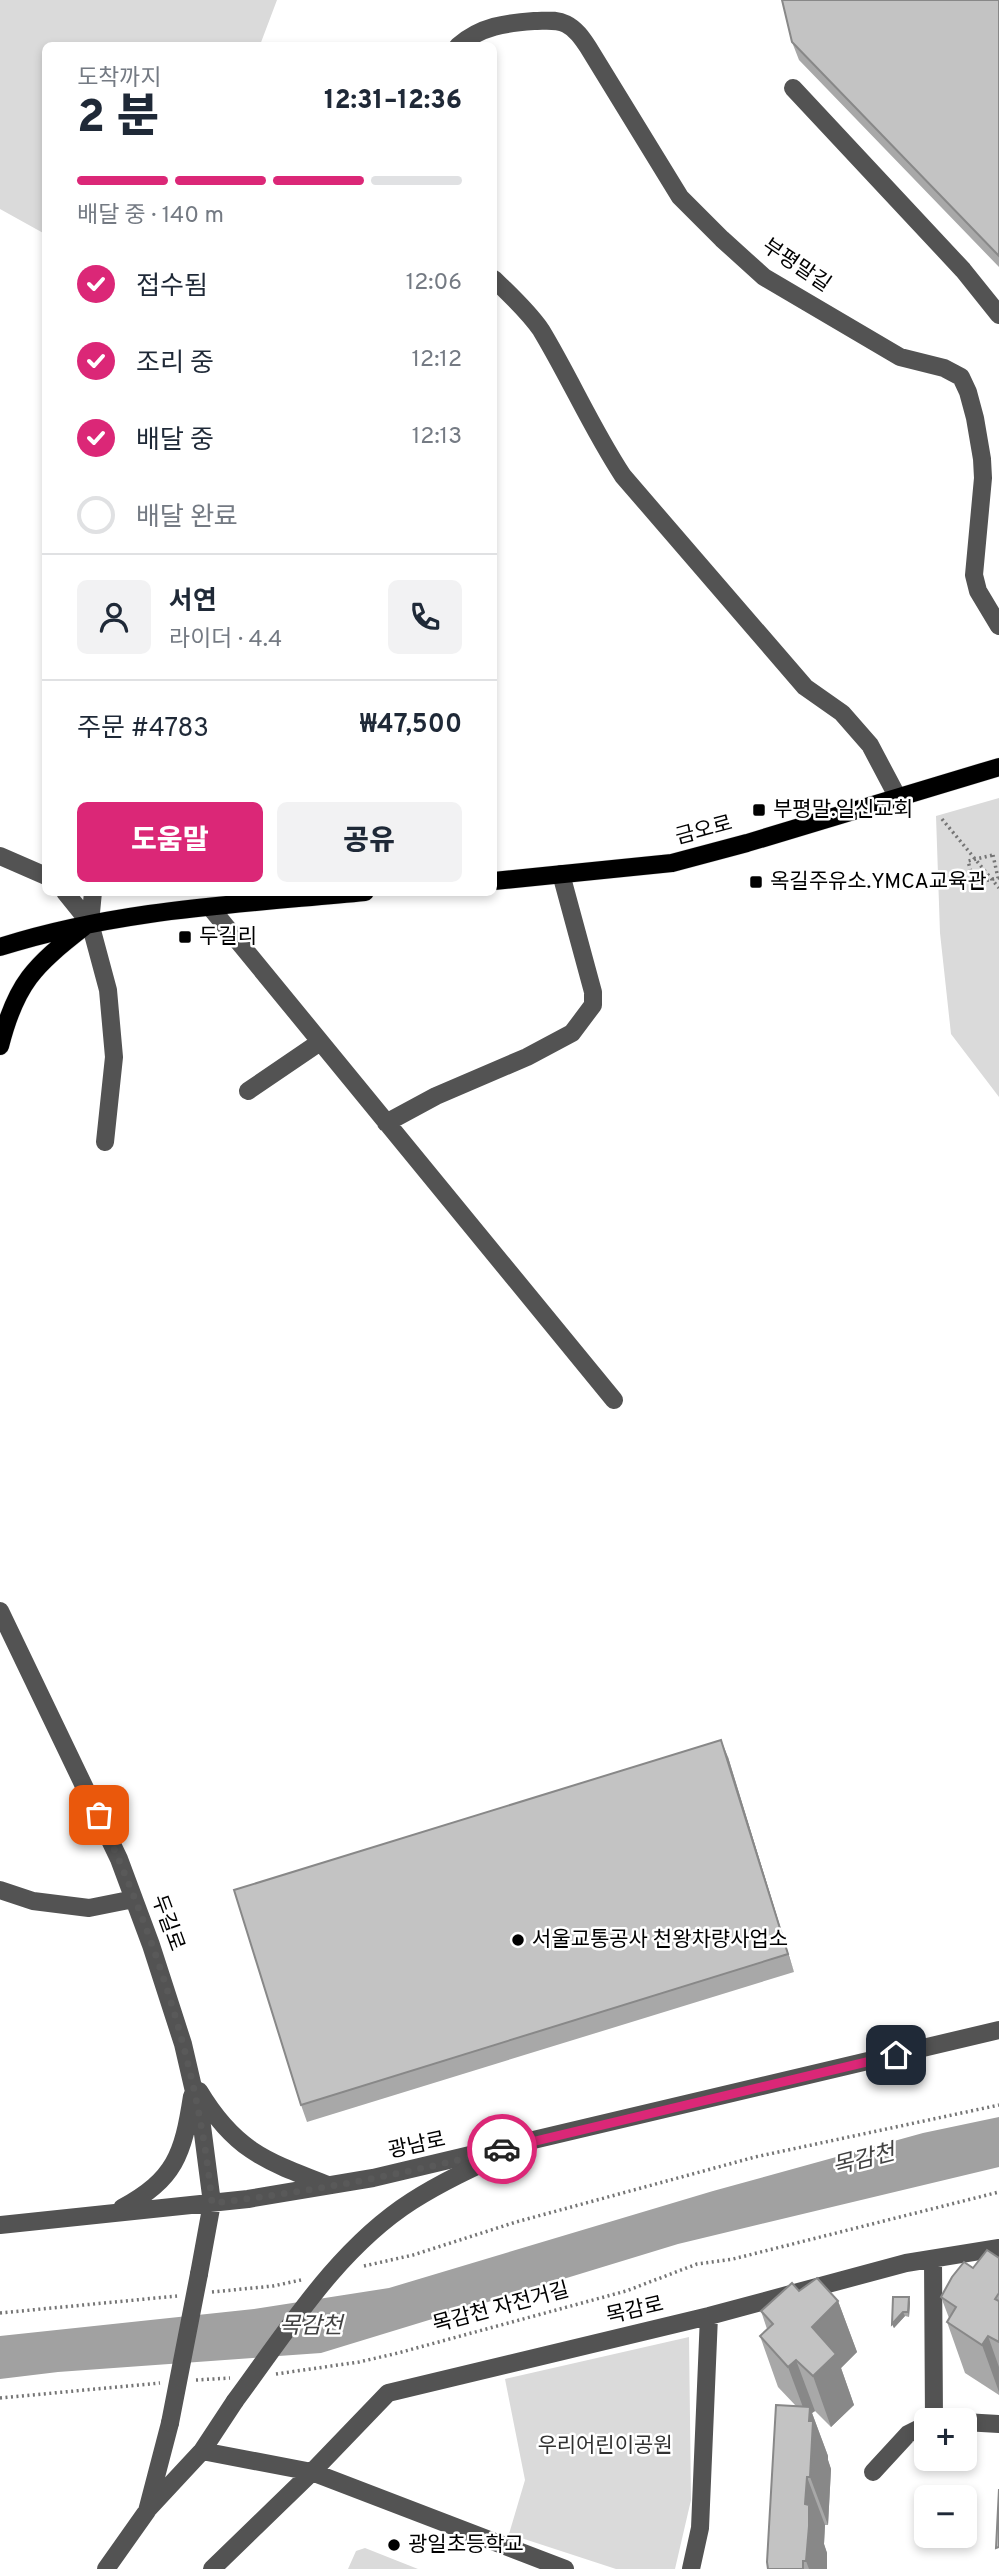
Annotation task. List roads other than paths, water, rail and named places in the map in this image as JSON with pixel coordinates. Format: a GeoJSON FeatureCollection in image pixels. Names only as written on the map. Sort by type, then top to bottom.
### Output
{"type":"FeatureCollection","features":[{"type":"Feature","properties":{"kind":"main road","name":"금오로"},"geometry":{"type":"LineString","coordinates":[[497,881],[672,863],[999,767]]}},
{"type":"Feature","properties":{"kind":"main road"},"geometry":{"type":"LineString","coordinates":[[0,947],[35,935],[90,923],[288,896]]}},
{"type":"Feature","properties":{"kind":"main road"},"geometry":{"type":"LineString","coordinates":[[0,1046],[9,1012],[30,973],[48,955],[90,923]]}},
{"type":"Feature","properties":{"kind":"street","name":"부평말길"},"geometry":{"type":"LineString","coordinates":[[464,42],[483,29],[504,23],[555,20],[568,25],[578,32],[588,47],[680,197],[764,277],[900,357],[944,368],[961,377],[971,405],[982,459],[983,478],[974,575],[978,591],[999,626]]}},
{"type":"Feature","properties":{"kind":"street"},"geometry":{"type":"LineString","coordinates":[[793,88],[964,270],[999,315]]}},
{"type":"Feature","properties":{"kind":"street"},"geometry":{"type":"LineString","coordinates":[[497,282],[540,329],[601,442],[623,476],[805,687],[842,713],[870,744],[897,796]]}},
{"type":"Feature","properties":{"kind":"street"},"geometry":{"type":"LineString","coordinates":[[0,856],[42,875]]}},
{"type":"Feature","properties":{"kind":"street"},"geometry":{"type":"LineString","coordinates":[[386,1123],[436,1096],[527,1057],[572,1033],[585,1018],[593,1004],[593,992],[561,874]]}},
{"type":"Feature","properties":{"kind":"street"},"geometry":{"type":"LineString","coordinates":[[68,896],[90,923]]}},
{"type":"Feature","properties":{"kind":"street"},"geometry":{"type":"LineString","coordinates":[[93,896],[90,923],[108,990],[112,1018],[113,1079],[105,1142]]}},
{"type":"Feature","properties":{"kind":"street"},"geometry":{"type":"LineString","coordinates":[[210,907],[614,1399]]}},
{"type":"Feature","properties":{"kind":"street"},"geometry":{"type":"LineString","coordinates":[[248,1091],[320,1042]]}},
{"type":"Feature","properties":{"kind":"street","name":"두길로"},"geometry":{"type":"LineString","coordinates":[[0,1611],[93,1804],[134,1899],[168,1994],[194,2082],[208,2164],[212,2203],[170,2423],[147,2511]]}},
{"type":"Feature","properties":{"kind":"street"},"geometry":{"type":"LineString","coordinates":[[0,1890],[33,1901],[89,1908],[134,1899]]}},
{"type":"Feature","properties":{"kind":"street","name":"광남로"},"geometry":{"type":"LineString","coordinates":[[0,2225],[212,2203],[330,2186],[448,2162],[999,2030]]}},
{"type":"Feature","properties":{"kind":"street"},"geometry":{"type":"LineString","coordinates":[[194,2082],[227,2132],[243,2145],[262,2158],[330,2186]]}},
{"type":"Feature","properties":{"kind":"street"},"geometry":{"type":"LineString","coordinates":[[115,2212],[158,2185],[173,2165],[184,2139],[194,2082]]}},
{"type":"Feature","properties":{"kind":"street"},"geometry":{"type":"LineString","coordinates":[[106,2569],[147,2511],[202,2451],[235,2401],[305,2307],[371,2234],[411,2202],[526,2143]]}},
{"type":"Feature","properties":{"kind":"street","name":"목감로"},"geometry":{"type":"LineString","coordinates":[[212,2569],[312,2472],[388,2393],[709,2316],[906,2263],[999,2248]]}},
{"type":"Feature","properties":{"kind":"street"},"geometry":{"type":"LineString","coordinates":[[933,2259],[934,2408]]}},
{"type":"Feature","properties":{"kind":"street"},"geometry":{"type":"LineString","coordinates":[[691,2569],[700,2528],[709,2316]]}},
{"type":"Feature","properties":{"kind":"street"},"geometry":{"type":"LineString","coordinates":[[977,2423],[999,2424]]}},
{"type":"Feature","properties":{"kind":"street"},"geometry":{"type":"LineString","coordinates":[[873,2472],[908,2434],[914,2431]]}},
{"type":"Feature","properties":{"kind":"street"},"geometry":{"type":"LineString","coordinates":[[202,2451],[312,2472],[565,2569]]}},
{"type":"Feature","properties":{"kind":"water","name":"목감천"},"geometry":{"type":"Polygon","coordinates":[[[999,2117],[999,2167],[678,2244],[321,2353],[58,2372],[0,2379],[0,2336],[254,2309],[389,2288],[713,2191],[923,2133],[999,2117]]]}},
{"type":"Feature","properties":{"kind":"place","name":"부평말.일신교회"},"geometry":{"type":"Point","coordinates":[759,810]}},
{"type":"Feature","properties":{"kind":"place","name":"옥길주유소.YMCA교육관"},"geometry":{"type":"Point","coordinates":[756,882]}},
{"type":"Feature","properties":{"kind":"place","name":"두길리"},"geometry":{"type":"Point","coordinates":[185,937]}},
{"type":"Feature","properties":{"kind":"place","name":"서울교통공사 천왕차량사업소"},"geometry":{"type":"Point","coordinates":[518,1940]}},
{"type":"Feature","properties":{"kind":"place","name":"광일초등학교"},"geometry":{"type":"Point","coordinates":[394,2545]}},
{"type":"Feature","properties":{"kind":"park label","name":"우리어린이공원"},"geometry":{"type":"Point","coordinates":[605,2446]}}]}
